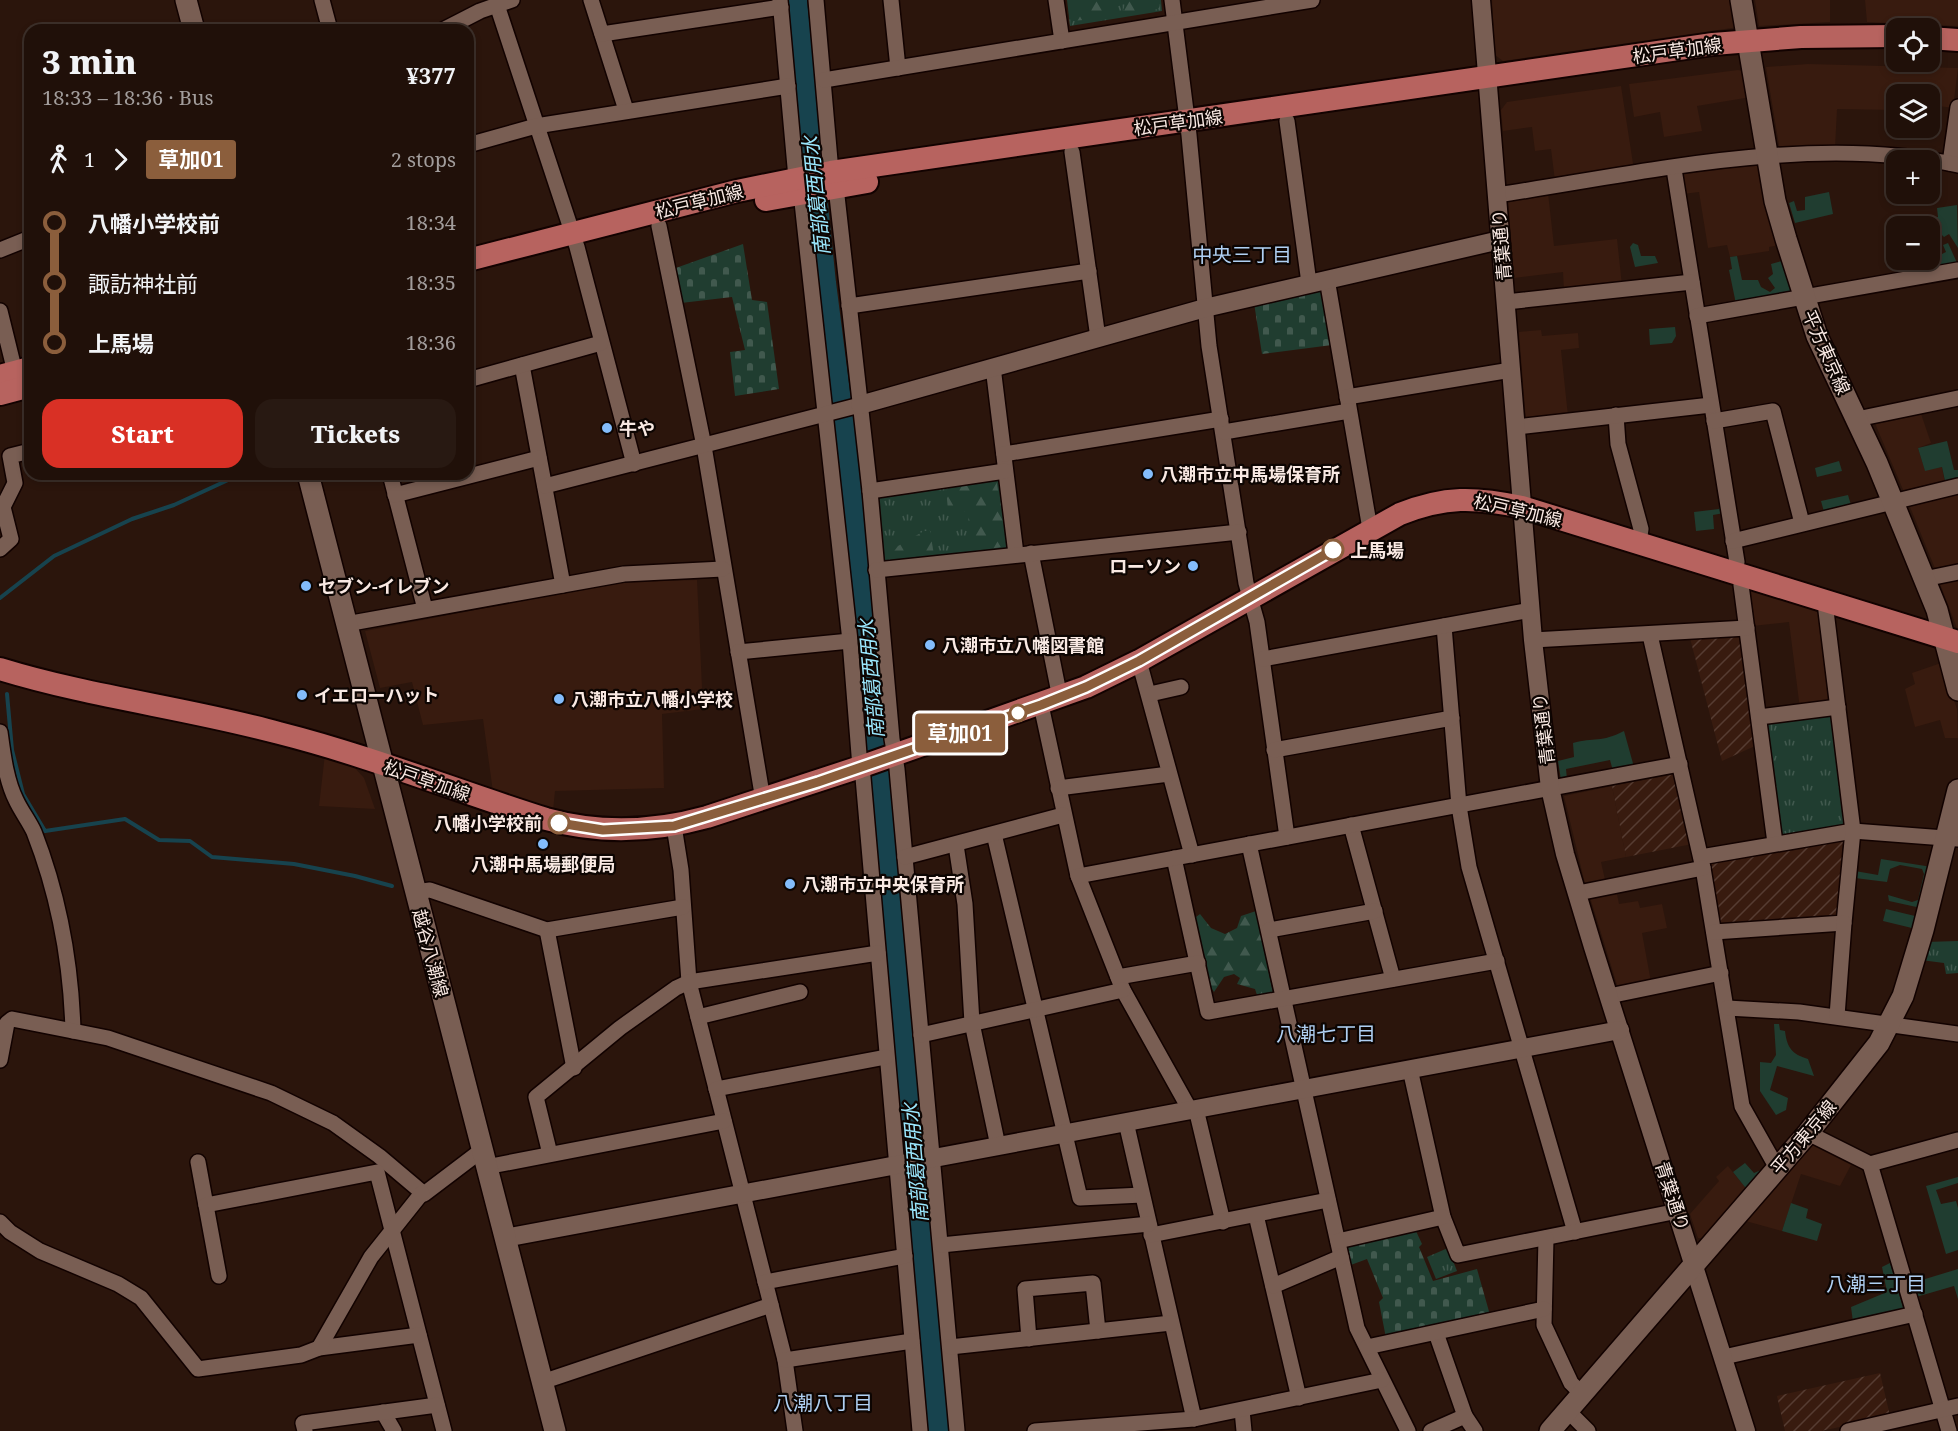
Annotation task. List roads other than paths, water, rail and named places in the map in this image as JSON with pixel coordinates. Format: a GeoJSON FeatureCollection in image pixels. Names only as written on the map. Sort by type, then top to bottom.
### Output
{"type":"FeatureCollection","features":[{"type":"Feature","properties":{"kind":"main road"},"geometry":{"type":"LineString","coordinates":[[186,0],[192,24]]}},
{"type":"Feature","properties":{"kind":"main road","name":"平方東京線"},"geometry":{"type":"LineString","coordinates":[[1741,0],[1775,201],[1804,297],[1817,336],[1893,500],[1951,640],[1958,690]]}},
{"type":"Feature","properties":{"kind":"main road","name":"松戸草加線"},"geometry":{"type":"LineString","coordinates":[[474,273],[574,241],[799,185],[834,179],[1835,36],[1886,36]]}},
{"type":"Feature","properties":{"kind":"main road"},"geometry":{"type":"LineString","coordinates":[[1940,39],[1958,40]]}},
{"type":"Feature","properties":{"kind":"main road","name":"松戸草加線"},"geometry":{"type":"LineString","coordinates":[[1749,48],[1886,51]]}},
{"type":"Feature","properties":{"kind":"main road"},"geometry":{"type":"LineString","coordinates":[[1940,54],[1958,55]]}},
{"type":"Feature","properties":{"kind":"main road","name":"松戸草加線"},"geometry":{"type":"LineString","coordinates":[[834,179],[1072,152],[1188,128],[1287,121],[1488,84]]}},
{"type":"Feature","properties":{"kind":"main road","name":"松戸草加線"},"geometry":{"type":"LineString","coordinates":[[474,259],[659,226],[799,185]]}},
{"type":"Feature","properties":{"kind":"main road"},"geometry":{"type":"LineString","coordinates":[[0,394],[19,376]]}},
{"type":"Feature","properties":{"kind":"main road","name":"越谷八潮線"},"geometry":{"type":"LineString","coordinates":[[310,480],[555,1431]]}},
{"type":"Feature","properties":{"kind":"main road","name":"松戸草加線"},"geometry":{"type":"LineString","coordinates":[[0,669],[76,689],[277,732],[572,826],[603,830],[674,826],[763,800],[1051,701],[1139,661],[1370,529],[1400,514],[1439,501],[1477,499],[1522,507],[1951,640]]}},
{"type":"Feature","properties":{"kind":"main road","name":"平方東京線"},"geometry":{"type":"LineString","coordinates":[[1550,1431],[1808,1133],[1889,1026],[1903,996],[1952,838],[1958,790]]}},
{"type":"Feature","properties":{"kind":"street"},"geometry":{"type":"LineString","coordinates":[[322,0],[328,24]]}},
{"type":"Feature","properties":{"kind":"street"},"geometry":{"type":"LineString","coordinates":[[591,0],[626,111]]}},
{"type":"Feature","properties":{"kind":"street"},"geometry":{"type":"LineString","coordinates":[[816,0],[870,491],[957,1431]]}},
{"type":"Feature","properties":{"kind":"street"},"geometry":{"type":"LineString","coordinates":[[891,0],[898,68]]}},
{"type":"Feature","properties":{"kind":"street"},"geometry":{"type":"LineString","coordinates":[[1056,0],[1062,41]]}},
{"type":"Feature","properties":{"kind":"street"},"geometry":{"type":"LineString","coordinates":[[1172,0],[1188,128],[1205,308],[1246,583],[1263,659],[1287,837]]}},
{"type":"Feature","properties":{"kind":"street"},"geometry":{"type":"LineString","coordinates":[[824,80],[1312,0]]}},
{"type":"Feature","properties":{"kind":"street","name":"青葉通り"},"geometry":{"type":"LineString","coordinates":[[1481,0],[1533,640],[1550,788],[1578,893],[1746,1431]]}},
{"type":"Feature","properties":{"kind":"street"},"geometry":{"type":"LineString","coordinates":[[455,24],[495,3],[574,241],[634,464]]}},
{"type":"Feature","properties":{"kind":"street"},"geometry":{"type":"LineString","coordinates":[[602,34],[781,3],[788,86],[863,766],[886,1057],[920,1431]]}},
{"type":"Feature","properties":{"kind":"street"},"geometry":{"type":"LineString","coordinates":[[474,143],[536,126],[788,86]]}},
{"type":"Feature","properties":{"kind":"street"},"geometry":{"type":"LineString","coordinates":[[1497,195],[1768,155],[1862,154],[1954,164],[1958,107]]}},
{"type":"Feature","properties":{"kind":"street"},"geometry":{"type":"LineString","coordinates":[[1287,121],[1318,281],[1348,404],[1370,529]]}},
{"type":"Feature","properties":{"kind":"street"},"geometry":{"type":"LineString","coordinates":[[1072,152],[1098,338]]}},
{"type":"Feature","properties":{"kind":"street"},"geometry":{"type":"LineString","coordinates":[[1674,169],[1741,585],[1775,843]]}},
{"type":"Feature","properties":{"kind":"street"},"geometry":{"type":"LineString","coordinates":[[659,226],[704,446],[763,800]]}},
{"type":"Feature","properties":{"kind":"street"},"geometry":{"type":"LineString","coordinates":[[0,250],[24,240]]}},
{"type":"Feature","properties":{"kind":"street"},"geometry":{"type":"LineString","coordinates":[[545,486],[825,415],[1205,308],[1500,240]]}},
{"type":"Feature","properties":{"kind":"street"},"geometry":{"type":"LineString","coordinates":[[1697,316],[1958,270]]}},
{"type":"Feature","properties":{"kind":"street"},"geometry":{"type":"LineString","coordinates":[[849,306],[1089,271]]}},
{"type":"Feature","properties":{"kind":"street"},"geometry":{"type":"LineString","coordinates":[[1506,302],[1692,282]]}},
{"type":"Feature","properties":{"kind":"street"},"geometry":{"type":"LineString","coordinates":[[0,311],[19,376]]}},
{"type":"Feature","properties":{"kind":"street"},"geometry":{"type":"LineString","coordinates":[[474,378],[602,342]]}},
{"type":"Feature","properties":{"kind":"street"},"geometry":{"type":"LineString","coordinates":[[522,365],[563,585]]}},
{"type":"Feature","properties":{"kind":"street"},"geometry":{"type":"LineString","coordinates":[[993,367],[1005,471],[1024,553],[1051,701],[1058,788],[1078,876],[1121,984],[1193,1110],[1223,1222]]}},
{"type":"Feature","properties":{"kind":"street"},"geometry":{"type":"LineString","coordinates":[[1004,454],[1222,425],[1348,404],[1512,370]]}},
{"type":"Feature","properties":{"kind":"street"},"geometry":{"type":"LineString","coordinates":[[1857,419],[1958,398]]}},
{"type":"Feature","properties":{"kind":"street"},"geometry":{"type":"LineString","coordinates":[[1516,427],[1616,415],[1773,411],[1802,523]]}},
{"type":"Feature","properties":{"kind":"street"},"geometry":{"type":"LineString","coordinates":[[1616,415],[1618,444],[1641,529],[1639,543]]}},
{"type":"Feature","properties":{"kind":"street"},"geometry":{"type":"LineString","coordinates":[[0,549],[11,539],[3,507],[15,483],[10,456],[24,452]]}},
{"type":"Feature","properties":{"kind":"street"},"geometry":{"type":"LineString","coordinates":[[474,475],[539,458]]}},
{"type":"Feature","properties":{"kind":"street"},"geometry":{"type":"LineString","coordinates":[[870,491],[1005,471]]}},
{"type":"Feature","properties":{"kind":"street"},"geometry":{"type":"LineString","coordinates":[[391,480],[425,609]]}},
{"type":"Feature","properties":{"kind":"street"},"geometry":{"type":"LineString","coordinates":[[395,495],[453,480]]}},
{"type":"Feature","properties":{"kind":"street"},"geometry":{"type":"LineString","coordinates":[[1733,541],[1893,500],[1958,486]]}},
{"type":"Feature","properties":{"kind":"street"},"geometry":{"type":"LineString","coordinates":[[876,570],[1239,532]]}},
{"type":"Feature","properties":{"kind":"street"},"geometry":{"type":"LineString","coordinates":[[346,624],[624,574],[723,570]]}},
{"type":"Feature","properties":{"kind":"street"},"geometry":{"type":"LineString","coordinates":[[1924,579],[1958,572]]}},
{"type":"Feature","properties":{"kind":"street"},"geometry":{"type":"LineString","coordinates":[[1828,601],[1826,611],[1853,831],[1837,1016]]}},
{"type":"Feature","properties":{"kind":"street"},"geometry":{"type":"LineString","coordinates":[[1263,659],[1531,610]]}},
{"type":"Feature","properties":{"kind":"street"},"geometry":{"type":"LineString","coordinates":[[1444,626],[1459,806],[1469,867],[1575,1232]]}},
{"type":"Feature","properties":{"kind":"street"},"geometry":{"type":"LineString","coordinates":[[1533,640],[1747,628]]}},
{"type":"Feature","properties":{"kind":"street"},"geometry":{"type":"LineString","coordinates":[[1650,634],[1702,863],[1742,1106],[1777,1168]]}},
{"type":"Feature","properties":{"kind":"street"},"geometry":{"type":"LineString","coordinates":[[738,652],[850,641]]}},
{"type":"Feature","properties":{"kind":"street"},"geometry":{"type":"LineString","coordinates":[[1139,661],[1150,694],[1169,774],[1192,855]]}},
{"type":"Feature","properties":{"kind":"street"},"geometry":{"type":"LineString","coordinates":[[1150,694],[1181,687]]}},
{"type":"Feature","properties":{"kind":"street"},"geometry":{"type":"LineString","coordinates":[[1759,717],[1838,707]]}},
{"type":"Feature","properties":{"kind":"street"},"geometry":{"type":"LineString","coordinates":[[1274,750],[1452,718]]}},
{"type":"Feature","properties":{"kind":"street"},"geometry":{"type":"LineString","coordinates":[[0,732],[3,754],[15,799],[33,831],[63,927],[69,963],[73,1031]]}},
{"type":"Feature","properties":{"kind":"street"},"geometry":{"type":"LineString","coordinates":[[1078,876],[1680,764]]}},
{"type":"Feature","properties":{"kind":"street"},"geometry":{"type":"LineString","coordinates":[[1058,788],[1169,774]]}},
{"type":"Feature","properties":{"kind":"street"},"geometry":{"type":"LineString","coordinates":[[905,857],[1063,815]]}},
{"type":"Feature","properties":{"kind":"street"},"geometry":{"type":"LineString","coordinates":[[1351,825],[1393,979]]}},
{"type":"Feature","properties":{"kind":"street"},"geometry":{"type":"LineString","coordinates":[[674,826],[681,870],[689,982],[785,1360],[795,1431]]}},
{"type":"Feature","properties":{"kind":"street"},"geometry":{"type":"LineString","coordinates":[[1578,893],[1775,843],[1853,831],[1952,838]]}},
{"type":"Feature","properties":{"kind":"street"},"geometry":{"type":"LineString","coordinates":[[994,834],[1080,1198],[1142,1195]]}},
{"type":"Feature","properties":{"kind":"street"},"geometry":{"type":"LineString","coordinates":[[1249,844],[1357,1328],[1408,1431]]}},
{"type":"Feature","properties":{"kind":"street"},"geometry":{"type":"LineString","coordinates":[[956,845],[965,904],[972,1023],[998,1146]]}},
{"type":"Feature","properties":{"kind":"street"},"geometry":{"type":"LineString","coordinates":[[1174,858],[1209,1012],[1497,961]]}},
{"type":"Feature","properties":{"kind":"street"},"geometry":{"type":"LineString","coordinates":[[415,892],[430,890],[547,930],[683,907]]}},
{"type":"Feature","properties":{"kind":"street"},"geometry":{"type":"LineString","coordinates":[[1269,930],[1375,911]]}},
{"type":"Feature","properties":{"kind":"street"},"geometry":{"type":"LineString","coordinates":[[1714,932],[1844,923]]}},
{"type":"Feature","properties":{"kind":"street"},"geometry":{"type":"LineString","coordinates":[[547,930],[574,1068]]}},
{"type":"Feature","properties":{"kind":"street"},"geometry":{"type":"LineString","coordinates":[[550,1154],[536,1097],[620,1028],[676,988],[689,982],[878,953]]}},
{"type":"Feature","properties":{"kind":"street"},"geometry":{"type":"LineString","coordinates":[[921,1035],[1036,1009],[1198,963]]}},
{"type":"Feature","properties":{"kind":"street"},"geometry":{"type":"LineString","coordinates":[[1610,996],[1721,973]]}},
{"type":"Feature","properties":{"kind":"street"},"geometry":{"type":"LineString","coordinates":[[698,1017],[800,992]]}},
{"type":"Feature","properties":{"kind":"street"},"geometry":{"type":"LineString","coordinates":[[1727,1008],[1837,1016],[1889,1026],[1958,1034]]}},
{"type":"Feature","properties":{"kind":"street"},"geometry":{"type":"LineString","coordinates":[[0,1060],[6,1023],[12,1019],[141,1048],[271,1093],[308,1109],[380,1156],[424,1194],[484,1158],[550,1154],[724,1121]]}},
{"type":"Feature","properties":{"kind":"street"},"geometry":{"type":"LineString","coordinates":[[505,1238],[1620,1029]]}},
{"type":"Feature","properties":{"kind":"street"},"geometry":{"type":"LineString","coordinates":[[716,1089],[886,1057]]}},
{"type":"Feature","properties":{"kind":"street"},"geometry":{"type":"LineString","coordinates":[[1410,1069],[1443,1217],[1458,1256],[1678,1211]]}},
{"type":"Feature","properties":{"kind":"street"},"geometry":{"type":"LineString","coordinates":[[1126,1122],[1194,1419]]}},
{"type":"Feature","properties":{"kind":"street"},"geometry":{"type":"LineString","coordinates":[[1808,1133],[1870,1164],[1958,1140]]}},
{"type":"Feature","properties":{"kind":"street"},"geometry":{"type":"LineString","coordinates":[[198,1162],[219,1276]]}},
{"type":"Feature","properties":{"kind":"street"},"geometry":{"type":"LineString","coordinates":[[1870,1164],[1915,1314],[1950,1408],[1949,1431]]}},
{"type":"Feature","properties":{"kind":"street"},"geometry":{"type":"LineString","coordinates":[[206,1205],[377,1172],[390,1230],[444,1431]]}},
{"type":"Feature","properties":{"kind":"street"},"geometry":{"type":"LineString","coordinates":[[319,1348],[371,1257],[422,1192]]}},
{"type":"Feature","properties":{"kind":"street"},"geometry":{"type":"LineString","coordinates":[[941,1245],[1150,1230],[1223,1222],[1328,1200]]}},
{"type":"Feature","properties":{"kind":"street"},"geometry":{"type":"LineString","coordinates":[[1256,1215],[1299,1398]]}},
{"type":"Feature","properties":{"kind":"street"},"geometry":{"type":"LineString","coordinates":[[1338,1241],[1443,1217]]}},
{"type":"Feature","properties":{"kind":"street"},"geometry":{"type":"LineString","coordinates":[[0,1222],[10,1232],[39,1251],[118,1284],[141,1298],[198,1369],[301,1355],[319,1348],[419,1335]]}},
{"type":"Feature","properties":{"kind":"street"},"geometry":{"type":"LineString","coordinates":[[1545,1238],[1544,1325],[1571,1383],[1581,1393]]}},
{"type":"Feature","properties":{"kind":"street"},"geometry":{"type":"LineString","coordinates":[[765,1282],[905,1256]]}},
{"type":"Feature","properties":{"kind":"street"},"geometry":{"type":"LineString","coordinates":[[1273,1286],[1341,1257]]}},
{"type":"Feature","properties":{"kind":"street"},"geometry":{"type":"LineString","coordinates":[[1029,1339],[1025,1289],[1093,1283],[1098,1331]]}},
{"type":"Feature","properties":{"kind":"street"},"geometry":{"type":"LineString","coordinates":[[542,1382],[771,1305]]}},
{"type":"Feature","properties":{"kind":"street"},"geometry":{"type":"LineString","coordinates":[[1367,1347],[1544,1310]]}},
{"type":"Feature","properties":{"kind":"street"},"geometry":{"type":"LineString","coordinates":[[1724,1357],[1915,1314]]}},
{"type":"Feature","properties":{"kind":"street"},"geometry":{"type":"LineString","coordinates":[[950,1347],[1171,1323]]}},
{"type":"Feature","properties":{"kind":"street"},"geometry":{"type":"LineString","coordinates":[[1436,1333],[1465,1416],[1475,1431]]}},
{"type":"Feature","properties":{"kind":"street"},"geometry":{"type":"LineString","coordinates":[[785,1360],[912,1341]]}},
{"type":"Feature","properties":{"kind":"street"},"geometry":{"type":"LineString","coordinates":[[1035,1431],[1194,1419],[1382,1380]]}},
{"type":"Feature","properties":{"kind":"street"},"geometry":{"type":"LineString","coordinates":[[305,1431],[303,1423],[436,1405]]}},
{"type":"Feature","properties":{"kind":"street"},"geometry":{"type":"LineString","coordinates":[[1852,1431],[1950,1408]]}},
{"type":"Feature","properties":{"kind":"street"},"geometry":{"type":"LineString","coordinates":[[1242,1410],[1244,1431]]}},
{"type":"Feature","properties":{"kind":"street"},"geometry":{"type":"LineString","coordinates":[[1567,1410],[1588,1431]]}},
{"type":"Feature","properties":{"kind":"street"},"geometry":{"type":"LineString","coordinates":[[382,1412],[394,1431]]}},
{"type":"Feature","properties":{"kind":"street"},"geometry":{"type":"LineString","coordinates":[[1431,1431],[1465,1416]]}},
{"type":"Feature","properties":{"kind":"waterway","name":"南部葛西用水"},"geometry":{"type":"LineString","coordinates":[[796,0],[825,283],[858,540],[939,1431]]}},
{"type":"Feature","properties":{"kind":"waterway"},"geometry":{"type":"LineString","coordinates":[[0,598],[54,556],[132,519],[174,505],[228,480]]}},
{"type":"Feature","properties":{"kind":"waterway"},"geometry":{"type":"LineString","coordinates":[[7,694],[12,750],[23,794],[45,831],[125,819],[159,840],[190,841],[212,857],[294,864],[392,886]]}},
{"type":"Feature","properties":{"kind":"place","name":"牛や"},"geometry":{"type":"Point","coordinates":[607,428]}},
{"type":"Feature","properties":{"kind":"place","name":"八潮市立中馬場保育所"},"geometry":{"type":"Point","coordinates":[1148,474]}},
{"type":"Feature","properties":{"kind":"place","name":"上馬場"},"geometry":{"type":"Point","coordinates":[1333,550]}},
{"type":"Feature","properties":{"kind":"place","name":"ローソン"},"geometry":{"type":"Point","coordinates":[1193,566]}},
{"type":"Feature","properties":{"kind":"place","name":"セブン-イレブン"},"geometry":{"type":"Point","coordinates":[306,586]}},
{"type":"Feature","properties":{"kind":"place","name":"八潮市立八幡図書館"},"geometry":{"type":"Point","coordinates":[930,645]}},
{"type":"Feature","properties":{"kind":"place","name":"イエローハット"},"geometry":{"type":"Point","coordinates":[302,695]}},
{"type":"Feature","properties":{"kind":"place","name":"八潮市立八幡小学校"},"geometry":{"type":"Point","coordinates":[559,699]}},
{"type":"Feature","properties":{"kind":"place","name":"八幡小学校前"},"geometry":{"type":"Point","coordinates":[559,823]}},
{"type":"Feature","properties":{"kind":"place","name":"八潮中馬場郵便局"},"geometry":{"type":"Point","coordinates":[543,844]}},
{"type":"Feature","properties":{"kind":"place","name":"八潮市立中央保育所"},"geometry":{"type":"Point","coordinates":[790,884]}},
{"type":"Feature","properties":{"kind":"district","name":"中央三丁目"},"geometry":{"type":"Point","coordinates":[1242,254]}},
{"type":"Feature","properties":{"kind":"district","name":"八潮七丁目"},"geometry":{"type":"Point","coordinates":[1326,1033]}},
{"type":"Feature","properties":{"kind":"district","name":"八潮三丁目"},"geometry":{"type":"Point","coordinates":[1876,1283]}},
{"type":"Feature","properties":{"kind":"district","name":"八潮八丁目"},"geometry":{"type":"Point","coordinates":[823,1402]}}]}
